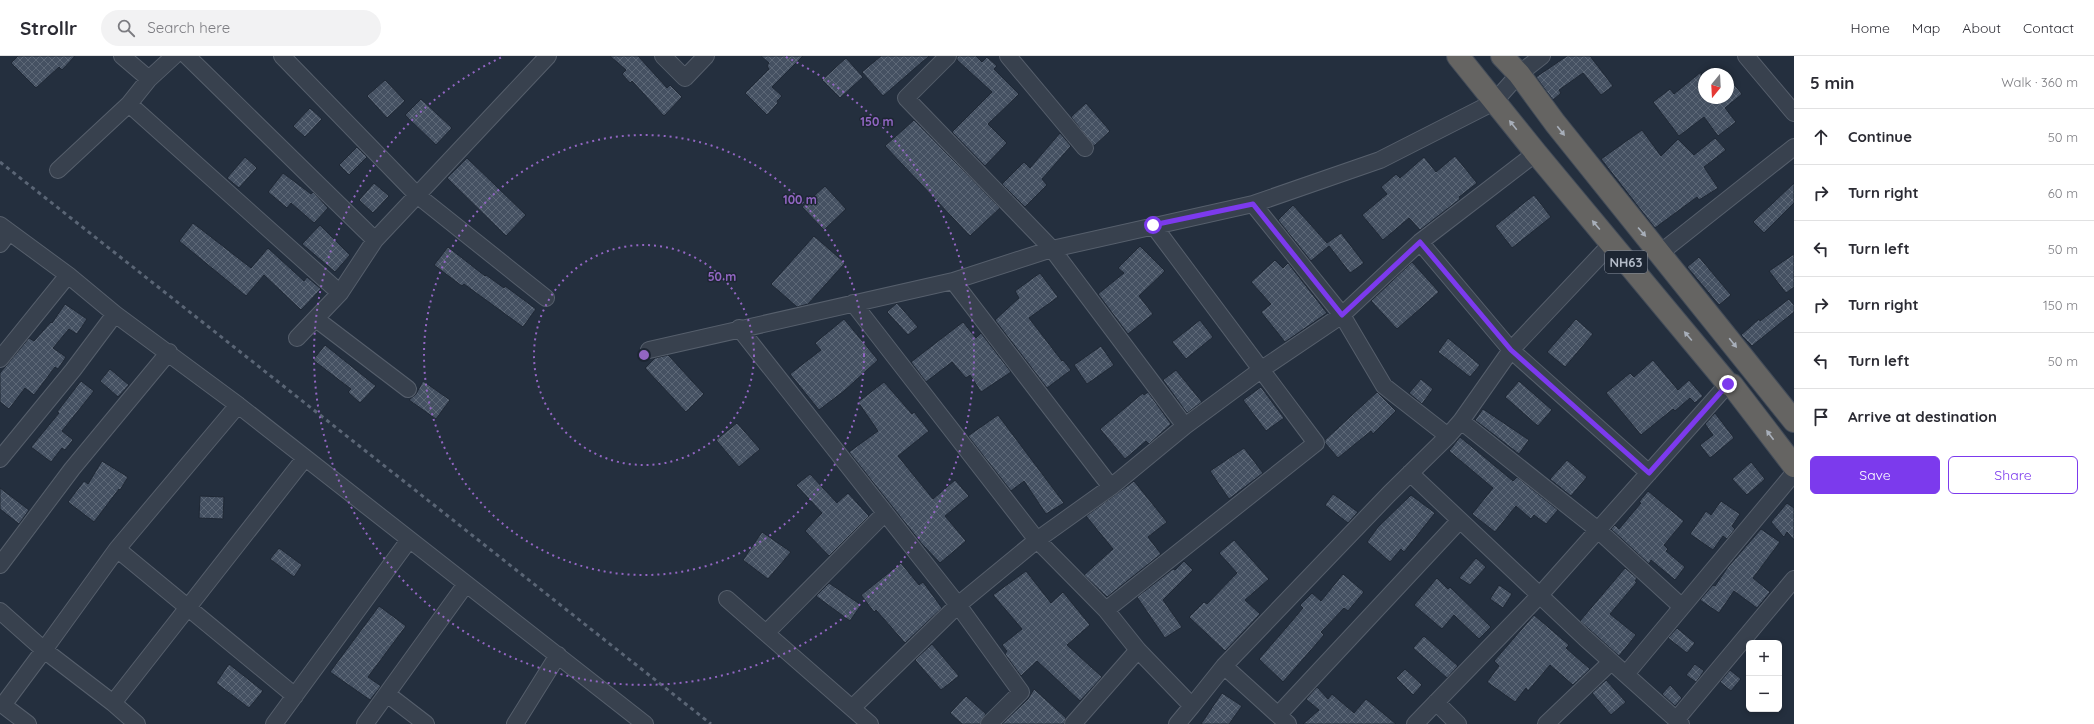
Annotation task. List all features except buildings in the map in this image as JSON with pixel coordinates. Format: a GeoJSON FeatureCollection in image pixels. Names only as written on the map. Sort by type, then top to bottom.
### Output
{"type":"FeatureCollection","features":[{"type":"Feature","properties":{"kind":"highway","name":"NH63"},"geometry":{"type":"LineString","coordinates":[[1458,56],[1611,244],[1728,384],[1732,385],[1794,466]]}},
{"type":"Feature","properties":{"kind":"highway","name":"NH63"},"geometry":{"type":"LineString","coordinates":[[1502,56],[1519,74],[1555,123],[1794,421]]}},
{"type":"Feature","properties":{"kind":"street"},"geometry":{"type":"LineString","coordinates":[[122,56],[149,79]]}},
{"type":"Feature","properties":{"kind":"street"},"geometry":{"type":"LineString","coordinates":[[58,170],[129,104],[149,79],[174,56]]}},
{"type":"Feature","properties":{"kind":"street"},"geometry":{"type":"LineString","coordinates":[[187,56],[375,240]]}},
{"type":"Feature","properties":{"kind":"street"},"geometry":{"type":"LineString","coordinates":[[282,56],[417,195],[546,298]]}},
{"type":"Feature","properties":{"kind":"street"},"geometry":{"type":"LineString","coordinates":[[297,338],[340,293],[375,240],[548,56]]}},
{"type":"Feature","properties":{"kind":"street"},"geometry":{"type":"LineString","coordinates":[[663,56],[685,78],[706,56]]}},
{"type":"Feature","properties":{"kind":"street"},"geometry":{"type":"LineString","coordinates":[[948,56],[906,98],[1052,249],[1185,426]]}},
{"type":"Feature","properties":{"kind":"street"},"geometry":{"type":"LineString","coordinates":[[1008,56],[1085,148]]}},
{"type":"Feature","properties":{"kind":"street"},"geometry":{"type":"LineString","coordinates":[[649,350],[853,302],[953,282],[1052,249],[1153,225],[1253,204],[1380,160],[1494,102],[1519,74],[1542,56]]}},
{"type":"Feature","properties":{"kind":"street"},"geometry":{"type":"LineString","coordinates":[[1746,56],[1794,113]]}},
{"type":"Feature","properties":{"kind":"street"},"geometry":{"type":"LineString","coordinates":[[129,104],[340,293]]}},
{"type":"Feature","properties":{"kind":"street"},"geometry":{"type":"LineString","coordinates":[[1660,253],[1794,147]]}},
{"type":"Feature","properties":{"kind":"street"},"geometry":{"type":"LineString","coordinates":[[852,708],[958,606],[1037,540],[1111,487],[1185,426],[1262,369],[1342,315],[1420,242],[1536,153]]}},
{"type":"Feature","properties":{"kind":"street"},"geometry":{"type":"LineString","coordinates":[[1253,204],[1342,315],[1384,386],[1448,436]]}},
{"type":"Feature","properties":{"kind":"street"},"geometry":{"type":"LineString","coordinates":[[1106,610],[1316,443],[1153,225]]}},
{"type":"Feature","properties":{"kind":"street"},"geometry":{"type":"LineString","coordinates":[[3,234],[68,275],[115,314],[238,405],[645,724]]}},
{"type":"Feature","properties":{"kind":"street"},"geometry":{"type":"LineString","coordinates":[[1420,242],[1511,350],[1649,473]]}},
{"type":"Feature","properties":{"kind":"street"},"geometry":{"type":"LineString","coordinates":[[1177,724],[1224,666],[1410,473],[1448,436],[1461,421],[1511,350],[1611,244]]}},
{"type":"Feature","properties":{"kind":"street"},"geometry":{"type":"LineString","coordinates":[[0,359],[68,275]]}},
{"type":"Feature","properties":{"kind":"street"},"geometry":{"type":"LineString","coordinates":[[953,282],[1111,487]]}},
{"type":"Feature","properties":{"kind":"street"},"geometry":{"type":"LineString","coordinates":[[853,302],[1037,540],[1106,610],[1138,650],[1192,706]]}},
{"type":"Feature","properties":{"kind":"street"},"geometry":{"type":"LineString","coordinates":[[0,459],[74,370],[115,314]]}},
{"type":"Feature","properties":{"kind":"street"},"geometry":{"type":"LineString","coordinates":[[316,319],[408,389]]}},
{"type":"Feature","properties":{"kind":"street"},"geometry":{"type":"LineString","coordinates":[[739,328],[958,606],[1022,692],[989,724]]}},
{"type":"Feature","properties":{"kind":"street"},"geometry":{"type":"LineString","coordinates":[[0,565],[72,469],[168,352]]}},
{"type":"Feature","properties":{"kind":"street"},"geometry":{"type":"LineString","coordinates":[[1415,724],[1540,595],[1728,384]]}},
{"type":"Feature","properties":{"kind":"street"},"geometry":{"type":"LineString","coordinates":[[28,724],[1,707],[117,549],[238,405]]}},
{"type":"Feature","properties":{"kind":"street"},"geometry":{"type":"LineString","coordinates":[[1461,421],[1598,530],[1682,606]]}},
{"type":"Feature","properties":{"kind":"street"},"geometry":{"type":"LineString","coordinates":[[113,703],[305,458]]}},
{"type":"Feature","properties":{"kind":"street"},"geometry":{"type":"LineString","coordinates":[[1410,473],[1611,662],[1678,722],[1794,579]]}},
{"type":"Feature","properties":{"kind":"street"},"geometry":{"type":"LineString","coordinates":[[1626,674],[1794,473]]}},
{"type":"Feature","properties":{"kind":"street"},"geometry":{"type":"LineString","coordinates":[[766,633],[885,513]]}},
{"type":"Feature","properties":{"kind":"street"},"geometry":{"type":"LineString","coordinates":[[1224,666],[1283,719],[1460,520]]}},
{"type":"Feature","properties":{"kind":"street"},"geometry":{"type":"LineString","coordinates":[[274,724],[409,540]]}},
{"type":"Feature","properties":{"kind":"street"},"geometry":{"type":"LineString","coordinates":[[117,549],[295,696]]}},
{"type":"Feature","properties":{"kind":"street"},"geometry":{"type":"LineString","coordinates":[[365,724],[466,584]]}},
{"type":"Feature","properties":{"kind":"street"},"geometry":{"type":"LineString","coordinates":[[727,599],[870,724]]}},
{"type":"Feature","properties":{"kind":"street"},"geometry":{"type":"LineString","coordinates":[[0,611],[44,650],[113,703],[137,724]]}},
{"type":"Feature","properties":{"kind":"street"},"geometry":{"type":"LineString","coordinates":[[1073,724],[1138,650]]}},
{"type":"Feature","properties":{"kind":"street"},"geometry":{"type":"LineString","coordinates":[[515,724],[558,655]]}},
{"type":"Feature","properties":{"kind":"street"},"geometry":{"type":"LineString","coordinates":[[1546,724],[1611,662]]}},
{"type":"Feature","properties":{"kind":"street"},"geometry":{"type":"LineString","coordinates":[[387,694],[426,724]]}},
{"type":"Feature","properties":{"kind":"street"},"geometry":{"type":"LineString","coordinates":[[1436,702],[1458,724]]}},
{"type":"Feature","properties":{"kind":"railway"},"geometry":{"type":"LineString","coordinates":[[0,162],[711,724]]}},
{"type":"Feature","properties":{"kind":"route"},"geometry":{"type":"LineString","coordinates":[[1153,225],[1253,204],[1342,315],[1420,242],[1511,350],[1649,473],[1728,384]]}}]}
